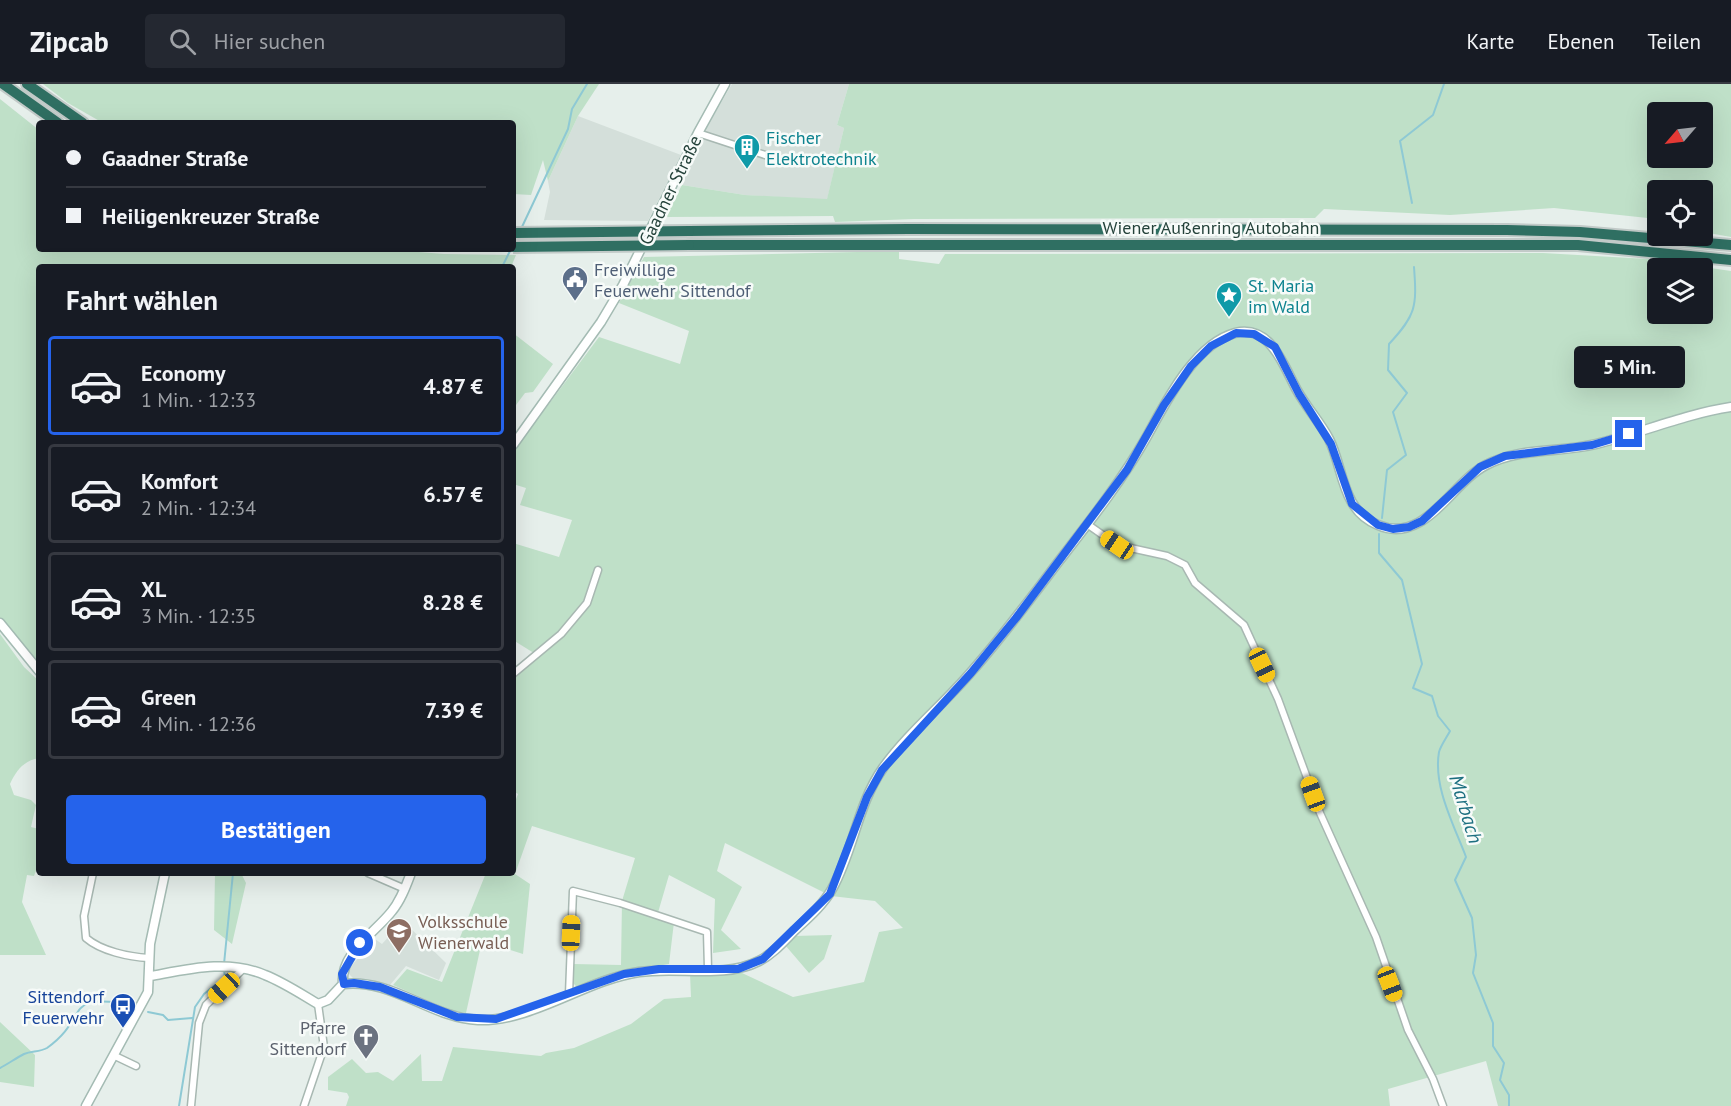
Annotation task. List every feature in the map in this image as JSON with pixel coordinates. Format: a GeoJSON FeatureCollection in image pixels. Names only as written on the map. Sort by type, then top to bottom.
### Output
{"type":"FeatureCollection","features":[{"type":"Feature","properties":{"kind":"highway"},"geometry":{"type":"LineString","coordinates":[[3,84],[54,120]]}},
{"type":"Feature","properties":{"kind":"highway"},"geometry":{"type":"LineString","coordinates":[[27,84],[79,120]]}},
{"type":"Feature","properties":{"kind":"highway","name":"Wiener Außenring Autobahn"},"geometry":{"type":"LineString","coordinates":[[516,233],[908,229],[1507,230],[1580,232],[1731,245]]}},
{"type":"Feature","properties":{"kind":"highway","name":"Wiener Außenring Autobahn"},"geometry":{"type":"LineString","coordinates":[[516,247],[689,244],[1578,245],[1731,260]]}},
{"type":"Feature","properties":{"kind":"main road","name":"Gaadner Straße"},"geometry":{"type":"LineString","coordinates":[[516,441],[612,303],[725,84]]}},
{"type":"Feature","properties":{"kind":"main road"},"geometry":{"type":"LineString","coordinates":[[151,976],[232,967],[265,975],[318,1004],[328,1000],[344,984],[354,983],[380,987],[457,1017],[477,1020],[509,1016],[633,973],[659,969],[738,969],[763,959],[818,908],[838,877],[855,826],[882,770],[1002,636],[1127,470],[1164,405],[1191,366],[1211,346],[1236,333],[1254,334],[1275,347],[1299,394],[1331,444],[1352,504],[1378,525],[1393,529],[1409,527],[1422,521],[1480,467],[1505,456],[1592,445],[1705,411],[1731,406]]}},
{"type":"Feature","properties":{"kind":"main road"},"geometry":{"type":"LineString","coordinates":[[0,623],[36,666]]}},
{"type":"Feature","properties":{"kind":"main road"},"geometry":{"type":"LineString","coordinates":[[86,1106],[141,1009],[151,976],[149,957],[164,876]]}},
{"type":"Feature","properties":{"kind":"main road"},"geometry":{"type":"LineString","coordinates":[[344,984],[342,974],[360,943],[394,909],[410,876]]}},
{"type":"Feature","properties":{"kind":"street"},"geometry":{"type":"LineString","coordinates":[[698,133],[768,156]]}},
{"type":"Feature","properties":{"kind":"street"},"geometry":{"type":"LineString","coordinates":[[1087,524],[1117,545],[1167,556],[1185,565],[1195,583],[1244,625],[1278,699],[1320,813],[1376,937],[1408,1030],[1433,1079],[1443,1106]]}},
{"type":"Feature","properties":{"kind":"street"},"geometry":{"type":"LineString","coordinates":[[516,672],[561,634],[587,603],[598,570]]}},
{"type":"Feature","properties":{"kind":"street"},"geometry":{"type":"LineString","coordinates":[[92,876],[84,916],[86,938],[93,945],[137,957],[149,957]]}},
{"type":"Feature","properties":{"kind":"street"},"geometry":{"type":"LineString","coordinates":[[375,876],[405,889]]}},
{"type":"Feature","properties":{"kind":"street"},"geometry":{"type":"LineString","coordinates":[[569,994],[573,891],[620,903],[707,932],[708,969]]}},
{"type":"Feature","properties":{"kind":"street"},"geometry":{"type":"LineString","coordinates":[[191,1106],[199,1023],[206,1005],[243,969]]}},
{"type":"Feature","properties":{"kind":"street"},"geometry":{"type":"LineString","coordinates":[[304,1106],[324,1047],[318,1004]]}},
{"type":"Feature","properties":{"kind":"street"},"geometry":{"type":"LineString","coordinates":[[115,1056],[136,1066]]}},
{"type":"Feature","properties":{"kind":"shaded area"},"geometry":{"type":"Polygon","coordinates":[[[732,84],[849,84],[837,125],[844,128],[827,200],[745,195],[682,185],[698,142],[732,84]]]}},
{"type":"Feature","properties":{"kind":"shaded area"},"geometry":{"type":"Polygon","coordinates":[[[578,116],[681,155],[648,221],[544,220],[550,192],[548,181],[578,116]]]}},
{"type":"Feature","properties":{"kind":"shaded area","name":"Volksschule Wienerwald"},"geometry":{"type":"Polygon","coordinates":[[[403,921],[446,963],[439,980],[406,966],[390,985],[353,978],[348,973],[353,964],[375,939],[382,944],[403,921]]]}},
{"type":"Feature","properties":{"kind":"green space"},"geometry":{"type":"Polygon","coordinates":[[[43,84],[599,84],[578,116],[548,181],[543,160],[531,195],[516,194],[516,120],[98,120],[68,103],[43,84]]]}},
{"type":"Feature","properties":{"kind":"green space"},"geometry":{"type":"Polygon","coordinates":[[[849,84],[1731,84],[1731,237],[1713,234],[1713,180],[1647,180],[1647,218],[1554,208],[1450,215],[1324,209],[1315,218],[914,219],[835,222],[833,216],[665,217],[682,185],[745,195],[827,199],[844,128],[837,125],[849,84]]]}},
{"type":"Feature","properties":{"kind":"green space"},"geometry":{"type":"Polygon","coordinates":[[[0,99],[36,128],[36,252],[419,252],[516,255],[512,264],[36,264],[36,662],[0,618],[0,99]]]}},
{"type":"Feature","properties":{"kind":"green space"},"geometry":{"type":"Polygon","coordinates":[[[899,251],[899,259],[939,264],[945,254],[1543,253],[1647,259],[1647,324],[1713,324],[1713,268],[1731,271],[1731,1106],[1498,1106],[1486,1061],[1388,1089],[1390,1106],[346,1106],[349,1097],[347,1093],[328,1090],[328,1077],[352,1059],[366,1073],[378,1072],[393,1081],[421,1054],[422,1081],[442,1081],[453,1047],[541,1056],[574,1048],[631,1024],[664,999],[691,997],[690,974],[742,973],[793,997],[864,982],[879,932],[903,928],[875,901],[831,896],[725,843],[717,871],[742,887],[721,930],[741,949],[713,953],[715,899],[669,875],[657,916],[674,922],[669,964],[615,973],[577,987],[572,982],[573,964],[621,965],[622,901],[635,858],[532,826],[516,871],[516,799],[518,794],[516,793],[516,674],[537,655],[516,642],[516,544],[559,557],[572,520],[520,505],[526,488],[516,485],[516,448],[599,337],[680,364],[689,331],[619,303],[644,257],[899,251]]]}},
{"type":"Feature","properties":{"kind":"green space"},"geometry":{"type":"Polygon","coordinates":[[[516,335],[553,364],[533,392],[525,393],[516,405],[516,335]]]}},
{"type":"Feature","properties":{"kind":"green space"},"geometry":{"type":"Polygon","coordinates":[[[0,634],[24,667],[36,678],[36,759],[21,767],[10,784],[14,795],[31,800],[36,805],[31,827],[36,828],[36,870],[34,876],[27,875],[22,902],[46,955],[0,955],[0,634]]]}},
{"type":"Feature","properties":{"kind":"green space"},"geometry":{"type":"Polygon","coordinates":[[[516,875],[530,884],[523,954],[482,941],[466,1013],[450,1010],[393,985],[407,969],[442,982],[485,876],[516,875]]]}},
{"type":"Feature","properties":{"kind":"green space"},"geometry":{"type":"Polygon","coordinates":[[[215,876],[242,876],[246,883],[232,944],[214,930],[215,876]]]}},
{"type":"Feature","properties":{"kind":"green space"},"geometry":{"type":"Polygon","coordinates":[[[832,935],[824,959],[809,973],[785,945],[794,936],[832,935]]]}},
{"type":"Feature","properties":{"kind":"green space"},"geometry":{"type":"Polygon","coordinates":[[[0,1022],[35,1055],[34,1087],[0,1082],[0,1022]]]}},
{"type":"Feature","properties":{"kind":"waterway"},"geometry":{"type":"LineString","coordinates":[[521,229],[568,129],[572,109],[587,84]]}},
{"type":"Feature","properties":{"kind":"waterway","name":"Marbach"},"geometry":{"type":"LineString","coordinates":[[1412,203],[1400,141],[1433,115],[1444,84]]}},
{"type":"Feature","properties":{"kind":"waterway"},"geometry":{"type":"LineString","coordinates":[[504,264],[510,252]]}},
{"type":"Feature","properties":{"kind":"waterway","name":"Marbach"},"geometry":{"type":"LineString","coordinates":[[1382,518],[1387,470],[1406,455],[1393,412],[1407,393],[1388,370],[1389,344],[1405,325],[1413,310],[1414,267]]}},
{"type":"Feature","properties":{"kind":"waterway","name":"Marbach"},"geometry":{"type":"LineString","coordinates":[[1379,534],[1379,553],[1402,580],[1422,664],[1413,688],[1432,696],[1438,716],[1450,731],[1439,752],[1439,779],[1446,806],[1466,857],[1455,880],[1472,918],[1476,955],[1473,973],[1493,1023],[1493,1046],[1504,1063],[1500,1080],[1509,1095],[1509,1106]]}},
{"type":"Feature","properties":{"kind":"waterway"},"geometry":{"type":"LineString","coordinates":[[224,964],[233,876]]}},
{"type":"Feature","properties":{"kind":"waterway"},"geometry":{"type":"LineString","coordinates":[[179,1106],[195,1007],[204,994],[225,977],[224,970]]}},
{"type":"Feature","properties":{"kind":"waterway"},"geometry":{"type":"LineString","coordinates":[[0,1068],[24,1054],[47,1048],[61,1036],[86,1004],[112,1002],[137,1005]]}},
{"type":"Feature","properties":{"kind":"waterway"},"geometry":{"type":"LineString","coordinates":[[148,1012],[163,1015],[168,1020],[192,1018]]}},
{"type":"Feature","properties":{"kind":"place","name":"Fischer Elektrotechnik"},"geometry":{"type":"Point","coordinates":[747,170]}},
{"type":"Feature","properties":{"kind":"place","name":"Freiwillige Feuerwehr Sittendof"},"geometry":{"type":"Point","coordinates":[575,302]}},
{"type":"Feature","properties":{"kind":"place","name":"St. Maria im Wald"},"geometry":{"type":"Point","coordinates":[1229,318]}},
{"type":"Feature","properties":{"kind":"place","name":"Volksschule Wienerwald"},"geometry":{"type":"Point","coordinates":[399,954]}},
{"type":"Feature","properties":{"kind":"place","name":"Sittendorf Feuerwehr"},"geometry":{"type":"Point","coordinates":[123,1029]}},
{"type":"Feature","properties":{"kind":"place","name":"Pfarre Sittendorf"},"geometry":{"type":"Point","coordinates":[366,1060]}},
{"type":"Feature","properties":{"kind":"route"},"geometry":{"type":"LineString","coordinates":[[360,943],[342,974],[344,984],[368,984],[380,987],[439,1011],[477,1020],[509,1016],[624,974],[659,969],[738,969],[763,959],[830,894],[867,797],[882,770],[971,673],[1016,618],[1127,470],[1164,405],[1191,366],[1211,346],[1236,333],[1254,334],[1275,347],[1299,394],[1321,425],[1331,444],[1341,480],[1352,504],[1378,525],[1393,529],[1409,527],[1422,521],[1433,513],[1459,484],[1480,467],[1505,456],[1592,445],[1629,434]]}}]}
